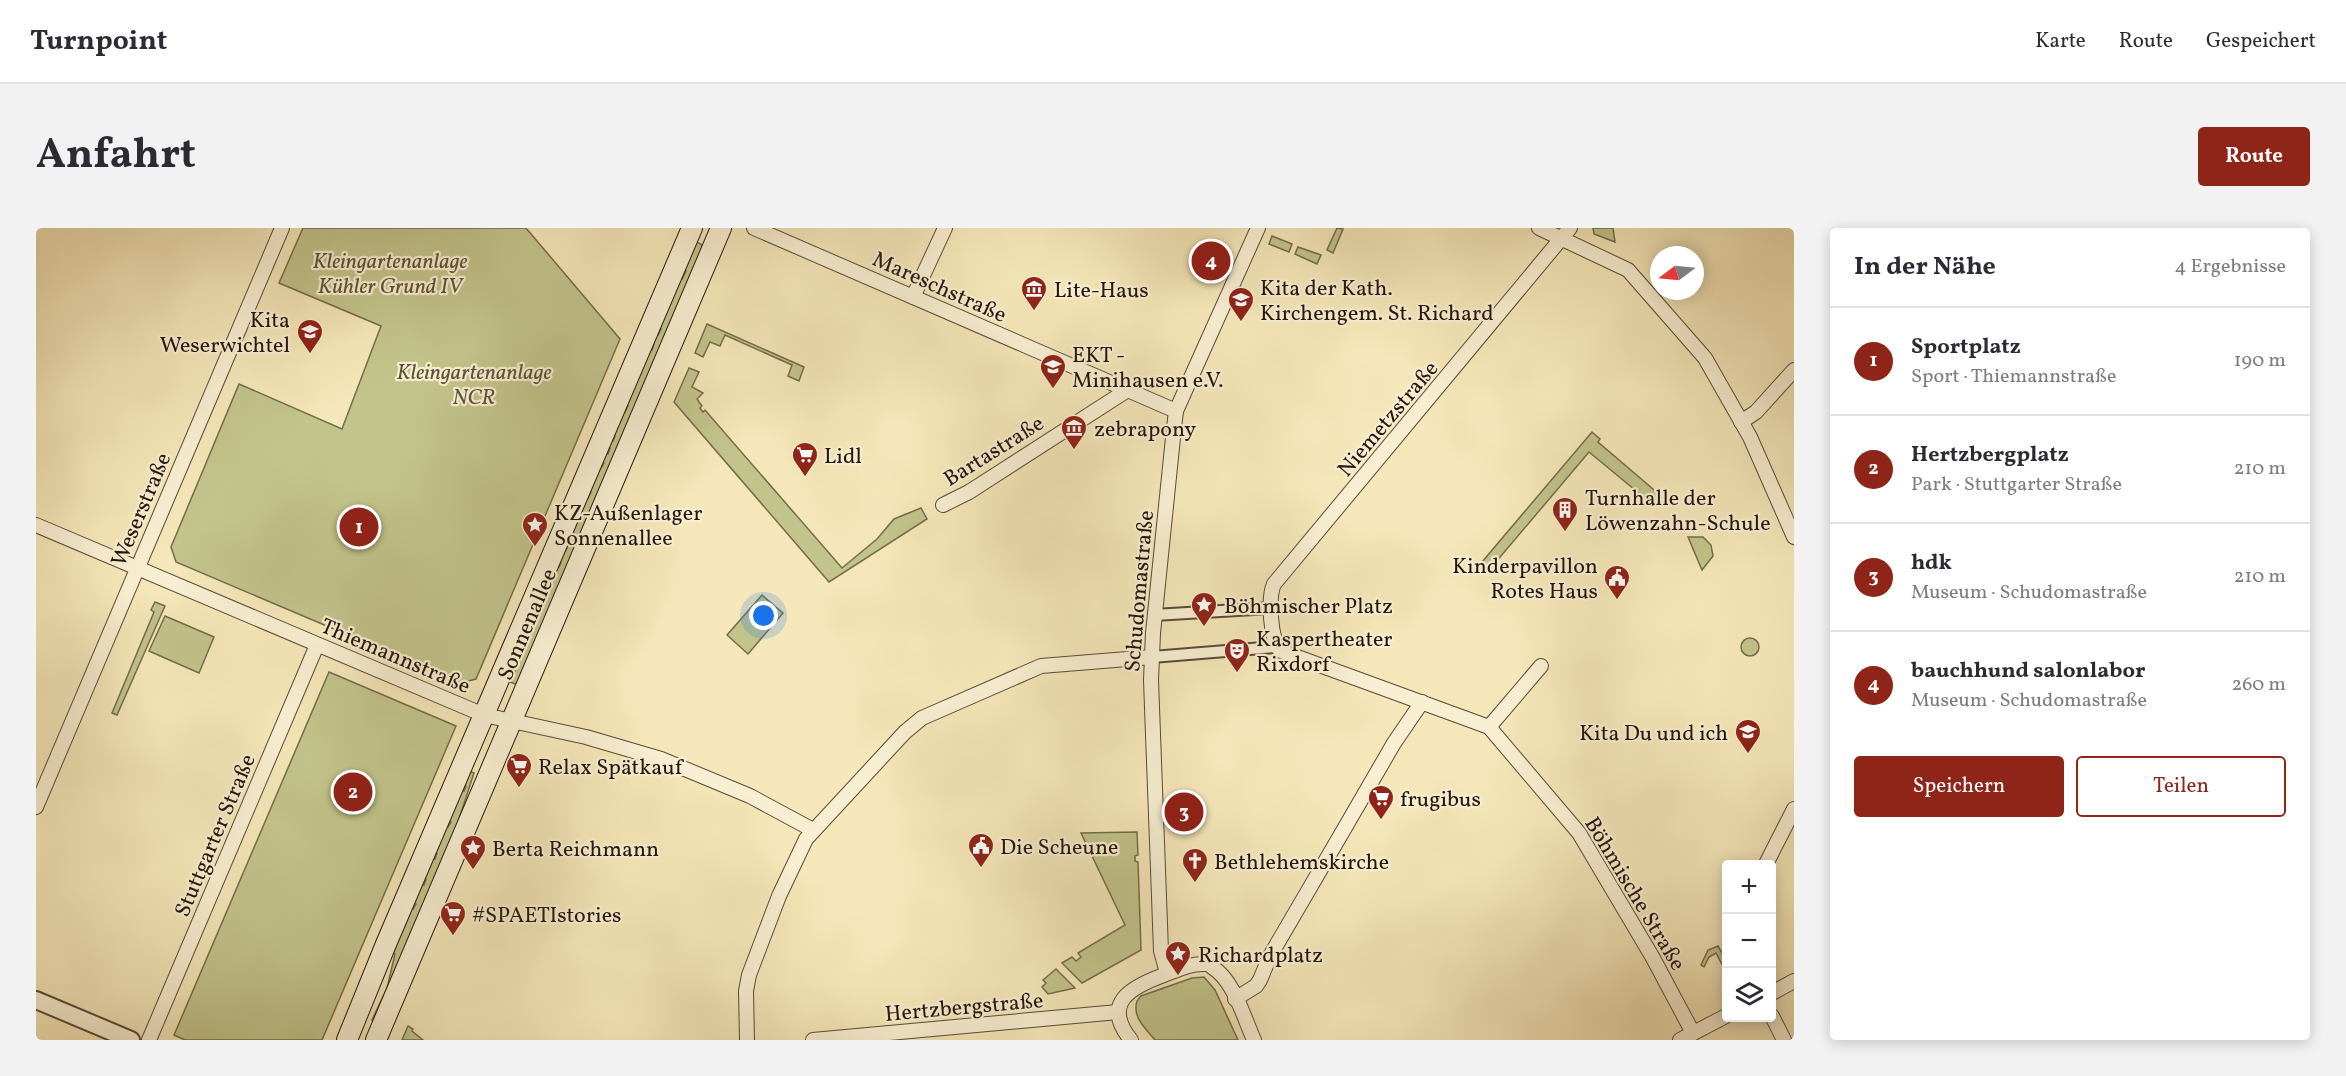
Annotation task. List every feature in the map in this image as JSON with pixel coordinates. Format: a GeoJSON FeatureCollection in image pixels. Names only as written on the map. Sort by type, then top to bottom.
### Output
{"type":"FeatureCollection","features":[{"type":"Feature","properties":{"kind":"main road","name":"Sonnenallee"},"geometry":{"type":"LineString","coordinates":[[347,1040],[692,228]]}},
{"type":"Feature","properties":{"kind":"main road","name":"Sonnenallee"},"geometry":{"type":"LineString","coordinates":[[375,1040],[721,228]]}},
{"type":"Feature","properties":{"kind":"street","name":"Weserstraße"},"geometry":{"type":"LineString","coordinates":[[36,807],[282,228]]}},
{"type":"Feature","properties":{"kind":"street","name":"Mareschstraße"},"geometry":{"type":"LineString","coordinates":[[754,228],[1176,411]]}},
{"type":"Feature","properties":{"kind":"street"},"geometry":{"type":"LineString","coordinates":[[913,297],[945,228]]}},
{"type":"Feature","properties":{"kind":"street","name":"Schudomastraße"},"geometry":{"type":"LineString","coordinates":[[1167,974],[1161,940],[1152,657],[1176,411],[1258,228]]}},
{"type":"Feature","properties":{"kind":"street"},"geometry":{"type":"LineString","coordinates":[[1539,228],[1566,233],[1620,265],[1637,279],[1705,358],[1741,422],[1794,537]]}},
{"type":"Feature","properties":{"kind":"street","name":"Niemetzstraße"},"geometry":{"type":"LineString","coordinates":[[1276,647],[1270,593],[1274,584],[1566,233]]}},
{"type":"Feature","properties":{"kind":"street"},"geometry":{"type":"LineString","coordinates":[[1741,422],[1756,412],[1794,370]]}},
{"type":"Feature","properties":{"kind":"street","name":"Bartastraße"},"geometry":{"type":"LineString","coordinates":[[943,505],[969,492],[1126,391]]}},
{"type":"Feature","properties":{"kind":"street","name":"Thiemannstraße"},"geometry":{"type":"LineString","coordinates":[[36,525],[484,715],[586,737],[661,759],[750,796],[813,830]]}},
{"type":"Feature","properties":{"kind":"street"},"geometry":{"type":"LineString","coordinates":[[1155,615],[1271,608]]}},
{"type":"Feature","properties":{"kind":"street","name":"Stuttgarter Straße"},"geometry":{"type":"LineString","coordinates":[[149,1040],[317,645]]}},
{"type":"Feature","properties":{"kind":"street","name":"Böhmische Straße"},"geometry":{"type":"LineString","coordinates":[[747,1040],[746,991],[749,975],[799,849],[813,830],[905,732],[930,714],[1041,666],[1276,647],[1489,727],[1579,832],[1653,958],[1693,1033]]}},
{"type":"Feature","properties":{"kind":"street"},"geometry":{"type":"LineString","coordinates":[[1489,727],[1541,666]]}},
{"type":"Feature","properties":{"kind":"street"},"geometry":{"type":"LineString","coordinates":[[1235,999],[1256,986],[1260,980],[1270,956],[1394,742],[1422,702]]}},
{"type":"Feature","properties":{"kind":"street"},"geometry":{"type":"LineString","coordinates":[[1769,860],[1794,809]]}},
{"type":"Feature","properties":{"kind":"street"},"geometry":{"type":"LineString","coordinates":[[1131,1040],[1121,1027],[1118,1012],[1120,1005],[1131,990],[1191,965],[1209,965],[1222,974],[1254,1040]]}},
{"type":"Feature","properties":{"kind":"street"},"geometry":{"type":"LineString","coordinates":[[1776,991],[1794,981]]}},
{"type":"Feature","properties":{"kind":"street"},"geometry":{"type":"LineString","coordinates":[[36,1000],[131,1040]]}},
{"type":"Feature","properties":{"kind":"street","name":"Hertzbergstraße"},"geometry":{"type":"LineString","coordinates":[[813,1040],[1118,1012]]}},
{"type":"Feature","properties":{"kind":"street"},"geometry":{"type":"LineString","coordinates":[[1680,1040],[1722,1018]]}},
{"type":"Feature","properties":{"kind":"street"},"geometry":{"type":"LineString","coordinates":[[1775,1022],[1784,1040]]}},
{"type":"Feature","properties":{"kind":"green space"},"geometry":{"type":"Polygon","coordinates":[[[303,228],[526,228],[620,339],[476,679],[461,683],[176,562],[171,547],[239,384],[342,429],[381,326],[279,283],[303,228]]]}},
{"type":"Feature","properties":{"kind":"green space"},"geometry":{"type":"Polygon","coordinates":[[[1337,228],[1343,229],[1333,253],[1327,250],[1337,228]]]}},
{"type":"Feature","properties":{"kind":"green space"},"geometry":{"type":"Polygon","coordinates":[[[1593,228],[1613,228],[1615,242],[1594,234],[1593,228]]]}},
{"type":"Feature","properties":{"kind":"green space"},"geometry":{"type":"Polygon","coordinates":[[[1272,236],[1292,244],[1289,252],[1269,244],[1272,236]]]}},
{"type":"Feature","properties":{"kind":"green space"},"geometry":{"type":"Polygon","coordinates":[[[695,241],[704,246],[518,685],[510,682],[519,662],[516,660],[524,642],[527,643],[529,637],[527,636],[533,621],[536,622],[538,617],[535,616],[544,596],[547,597],[549,592],[546,590],[556,567],[559,567],[561,562],[558,561],[567,548],[565,547],[574,533],[571,532],[586,497],[588,498],[591,492],[588,491],[599,467],[601,468],[604,463],[601,461],[605,453],[608,454],[610,448],[607,446],[615,436],[612,434],[623,410],[625,412],[628,406],[625,404],[649,349],[652,350],[655,334],[658,335],[661,329],[658,327],[679,278],[682,279],[686,271],[683,269],[695,241]]]}},
{"type":"Feature","properties":{"kind":"green space"},"geometry":{"type":"Polygon","coordinates":[[[1298,247],[1321,255],[1317,264],[1295,254],[1298,247]]]}},
{"type":"Feature","properties":{"kind":"green space"},"geometry":{"type":"Polygon","coordinates":[[[707,324],[804,367],[799,381],[788,376],[792,365],[725,335],[720,346],[710,342],[703,357],[695,353],[707,324]]]}},
{"type":"Feature","properties":{"kind":"green space"},"geometry":{"type":"Polygon","coordinates":[[[689,368],[699,372],[692,387],[703,393],[697,399],[703,412],[705,410],[842,568],[877,539],[894,519],[921,508],[927,519],[829,582],[674,402],[689,368]]]}},
{"type":"Feature","properties":{"kind":"green space"},"geometry":{"type":"Polygon","coordinates":[[[1592,432],[1600,439],[1598,442],[1660,495],[1652,504],[1589,452],[1490,569],[1482,562],[1592,432]]]}},
{"type":"Feature","properties":{"kind":"green space"},"geometry":{"type":"Polygon","coordinates":[[[1688,537],[1703,537],[1711,545],[1713,556],[1702,570],[1688,537]]]}},
{"type":"Feature","properties":{"kind":"green space"},"geometry":{"type":"Polygon","coordinates":[[[762,595],[783,613],[748,654],[727,635],[762,595]]]}},
{"type":"Feature","properties":{"kind":"green space"},"geometry":{"type":"Polygon","coordinates":[[[155,602],[165,606],[117,715],[112,713],[154,612],[151,610],[155,602]]]}},
{"type":"Feature","properties":{"kind":"green space"},"geometry":{"type":"Polygon","coordinates":[[[165,616],[214,637],[199,673],[149,651],[165,616]]]}},
{"type":"Feature","properties":{"kind":"green space"},"geometry":{"type":"Polygon","coordinates":[[[1750,638],[1756,641],[1759,647],[1756,653],[1750,656],[1744,653],[1741,647],[1744,641],[1750,638]]]}},
{"type":"Feature","properties":{"kind":"green space"},"geometry":{"type":"Polygon","coordinates":[[[329,672],[456,726],[322,1040],[185,1040],[174,1035],[329,672]]]}},
{"type":"Feature","properties":{"kind":"green space"},"geometry":{"type":"Polygon","coordinates":[[[469,771],[474,773],[457,825],[375,1021],[372,1020],[387,988],[395,954],[391,952],[410,908],[413,909],[416,904],[413,902],[421,884],[424,885],[426,879],[423,878],[431,858],[435,859],[437,853],[434,852],[445,826],[448,827],[451,822],[448,820],[461,790],[464,791],[466,786],[463,784],[469,771]]]}},
{"type":"Feature","properties":{"kind":"green space"},"geometry":{"type":"Polygon","coordinates":[[[1137,832],[1138,855],[1135,856],[1135,861],[1138,862],[1141,950],[1082,983],[1062,963],[1072,957],[1076,961],[1081,957],[1078,953],[1125,925],[1081,833],[1137,832]]]}},
{"type":"Feature","properties":{"kind":"green space"},"geometry":{"type":"Polygon","coordinates":[[[1718,946],[1722,953],[1722,964],[1716,953],[1709,957],[1704,967],[1701,965],[1708,950],[1718,946]]]}},
{"type":"Feature","properties":{"kind":"green space"},"geometry":{"type":"Polygon","coordinates":[[[1056,969],[1075,988],[1048,994],[1042,987],[1046,983],[1043,980],[1056,969]]]}},
{"type":"Feature","properties":{"kind":"green space"},"geometry":{"type":"Polygon","coordinates":[[[1204,977],[1215,990],[1238,1040],[1155,1040],[1138,1017],[1137,1001],[1141,996],[1192,978],[1204,977]]]}},
{"type":"Feature","properties":{"kind":"green space"},"geometry":{"type":"Polygon","coordinates":[[[408,1026],[413,1029],[412,1031],[423,1040],[402,1040],[408,1026]]]}},
{"type":"Feature","properties":{"kind":"place","name":"bauchhund salonlabor"},"geometry":{"type":"Point","coordinates":[1211,261]}},
{"type":"Feature","properties":{"kind":"place","name":"Lite-Haus"},"geometry":{"type":"Point","coordinates":[1034,312]}},
{"type":"Feature","properties":{"kind":"place","name":"Kita der Kath. Kirchengem. St. Richard"},"geometry":{"type":"Point","coordinates":[1241,323]}},
{"type":"Feature","properties":{"kind":"place","name":"Kita Weserwichtel"},"geometry":{"type":"Point","coordinates":[310,355]}},
{"type":"Feature","properties":{"kind":"place","name":"EKT - Minihausen e.V."},"geometry":{"type":"Point","coordinates":[1053,390]}},
{"type":"Feature","properties":{"kind":"place","name":"zebrapony"},"geometry":{"type":"Point","coordinates":[1074,451]}},
{"type":"Feature","properties":{"kind":"place","name":"Lidl"},"geometry":{"type":"Point","coordinates":[805,478]}},
{"type":"Feature","properties":{"kind":"place","name":"Sportplatz"},"geometry":{"type":"Point","coordinates":[359,527]}},
{"type":"Feature","properties":{"kind":"place","name":"Turnhalle der Löwenzahn-Schule"},"geometry":{"type":"Point","coordinates":[1565,533]}},
{"type":"Feature","properties":{"kind":"place","name":"KZ-Außenlager Sonnenallee"},"geometry":{"type":"Point","coordinates":[535,548]}},
{"type":"Feature","properties":{"kind":"place","name":"Kinderpavillon Rotes Haus"},"geometry":{"type":"Point","coordinates":[1617,601]}},
{"type":"Feature","properties":{"kind":"place","name":"Böhmischer Platz"},"geometry":{"type":"Point","coordinates":[1204,628]}},
{"type":"Feature","properties":{"kind":"place","name":"Kaspertheater Rixdorf"},"geometry":{"type":"Point","coordinates":[1237,674]}},
{"type":"Feature","properties":{"kind":"place","name":"Kita Du und ich"},"geometry":{"type":"Point","coordinates":[1748,755]}},
{"type":"Feature","properties":{"kind":"place","name":"Relax Spätkauf"},"geometry":{"type":"Point","coordinates":[519,789]}},
{"type":"Feature","properties":{"kind":"place","name":"Hertzbergplatz"},"geometry":{"type":"Point","coordinates":[353,792]}},
{"type":"Feature","properties":{"kind":"place","name":"hdk"},"geometry":{"type":"Point","coordinates":[1184,812]}},
{"type":"Feature","properties":{"kind":"place","name":"frugibus"},"geometry":{"type":"Point","coordinates":[1381,821]}},
{"type":"Feature","properties":{"kind":"place","name":"Die Scheune"},"geometry":{"type":"Point","coordinates":[981,869]}},
{"type":"Feature","properties":{"kind":"place","name":"Berta Reichmann"},"geometry":{"type":"Point","coordinates":[473,871]}},
{"type":"Feature","properties":{"kind":"place","name":"Bethlehemskirche"},"geometry":{"type":"Point","coordinates":[1195,884]}},
{"type":"Feature","properties":{"kind":"place","name":"#SPAETIstories"},"geometry":{"type":"Point","coordinates":[453,937]}},
{"type":"Feature","properties":{"kind":"place","name":"Richardplatz"},"geometry":{"type":"Point","coordinates":[1178,977]}},
{"type":"Feature","properties":{"kind":"park label","name":"Kleingartenanlage Kühler Grund IV"},"geometry":{"type":"Point","coordinates":[390,272]}},
{"type":"Feature","properties":{"kind":"park label","name":"Kleingartenanlage NCR"},"geometry":{"type":"Point","coordinates":[474,384]}}]}
